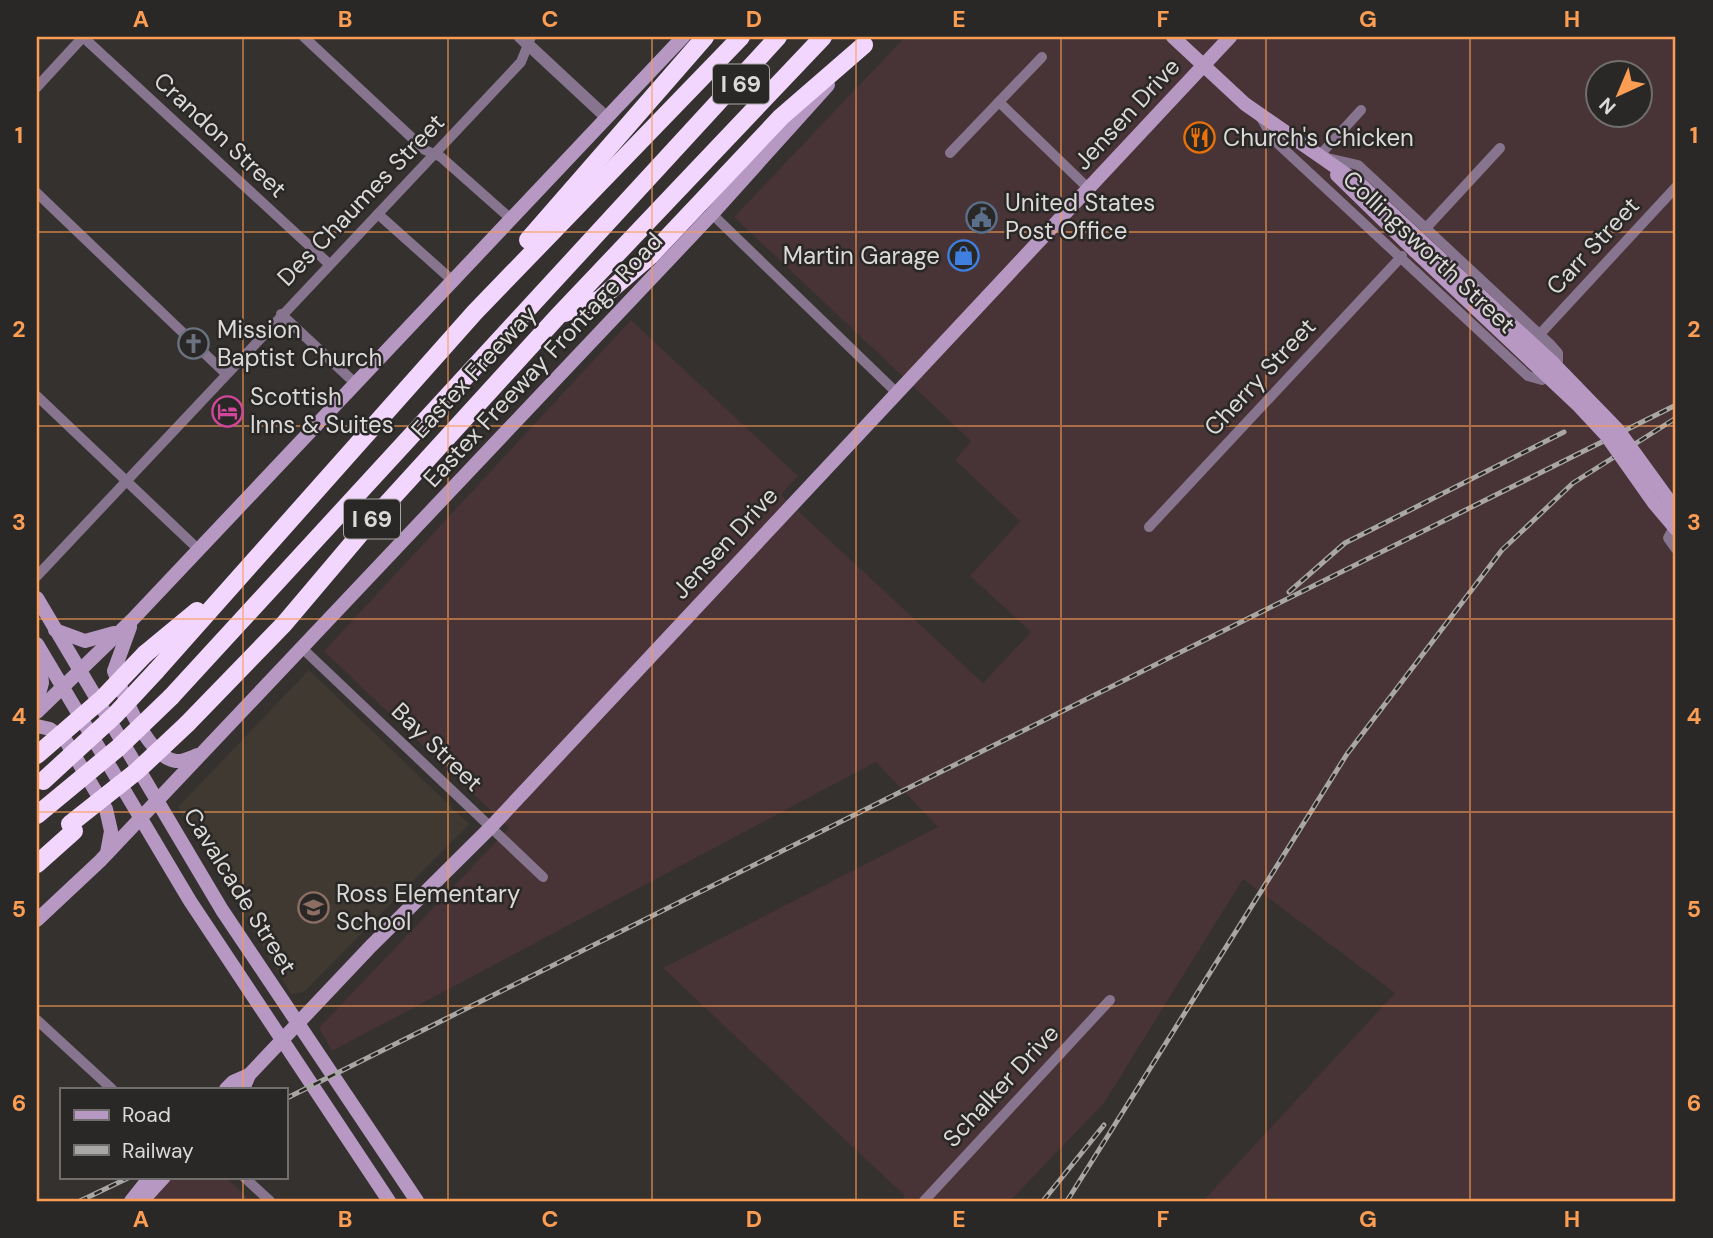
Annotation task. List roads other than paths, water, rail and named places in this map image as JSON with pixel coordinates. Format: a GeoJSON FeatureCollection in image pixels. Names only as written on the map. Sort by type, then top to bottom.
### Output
{"type":"FeatureCollection","features":[{"type":"Feature","properties":{"kind":"highway"},"geometry":{"type":"LineString","coordinates":[[515,270],[528,241],[705,37]]}},
{"type":"Feature","properties":{"kind":"highway","name":"Eastex Freeway"},"geometry":{"type":"LineString","coordinates":[[40,784],[115,715],[515,270],[741,37]]}},
{"type":"Feature","properties":{"kind":"highway","name":"I 69"},"geometry":{"type":"LineString","coordinates":[[694,131],[778,37]]}},
{"type":"Feature","properties":{"kind":"highway","name":"I 69"},"geometry":{"type":"LineString","coordinates":[[694,131],[788,37]]}},
{"type":"Feature","properties":{"kind":"highway","name":"Eastex Freeway"},"geometry":{"type":"LineString","coordinates":[[37,850],[72,827],[187,724],[284,624],[372,520],[558,316],[822,37]]}},
{"type":"Feature","properties":{"kind":"highway"},"geometry":{"type":"LineString","coordinates":[[558,316],[600,299],[650,256],[781,117],[868,41]]}},
{"type":"Feature","properties":{"kind":"highway"},"geometry":{"type":"LineString","coordinates":[[37,815],[118,748],[171,697],[621,204],[694,131]]}},
{"type":"Feature","properties":{"kind":"highway"},"geometry":{"type":"LineString","coordinates":[[37,755],[103,698],[145,654],[240,576]]}},
{"type":"Feature","properties":{"kind":"highway"},"geometry":{"type":"LineString","coordinates":[[37,864],[72,827]]}},
{"type":"Feature","properties":{"kind":"main road"},"geometry":{"type":"LineString","coordinates":[[37,712],[133,619],[683,37]]}},
{"type":"Feature","properties":{"kind":"main road","name":"Collingsworth Street"},"geometry":{"type":"LineString","coordinates":[[1173,37],[1258,114],[1319,156],[1596,404],[1676,510]]}},
{"type":"Feature","properties":{"kind":"main road","name":"Jensen Drive"},"geometry":{"type":"LineString","coordinates":[[227,1088],[233,1082],[246,1082],[297,1023],[491,827],[1230,37]]}},
{"type":"Feature","properties":{"kind":"main road","name":"Eastex Freeway Frontage Road"},"geometry":{"type":"LineString","coordinates":[[37,920],[106,855],[302,648],[712,214],[868,41]]}},
{"type":"Feature","properties":{"kind":"main road","name":"Collingsworth Street"},"geometry":{"type":"LineString","coordinates":[[1416,244],[1606,435],[1654,503],[1676,526]]}},
{"type":"Feature","properties":{"kind":"main road","name":"Cavalcade Street"},"geometry":{"type":"LineString","coordinates":[[37,598],[222,910],[417,1201]]}},
{"type":"Feature","properties":{"kind":"main road"},"geometry":{"type":"LineString","coordinates":[[133,619],[114,671],[127,705],[163,756],[177,762],[201,754]]}},
{"type":"Feature","properties":{"kind":"main road"},"geometry":{"type":"LineString","coordinates":[[55,630],[85,641],[121,630]]}},
{"type":"Feature","properties":{"kind":"main road"},"geometry":{"type":"LineString","coordinates":[[37,701],[42,683],[38,645]]}},
{"type":"Feature","properties":{"kind":"main road","name":"Cavalcade Street"},"geometry":{"type":"LineString","coordinates":[[38,645],[203,922],[389,1201]]}},
{"type":"Feature","properties":{"kind":"main road"},"geometry":{"type":"LineString","coordinates":[[37,726],[50,729],[66,741],[106,808],[111,831],[106,855]]}},
{"type":"Feature","properties":{"kind":"main road"},"geometry":{"type":"LineString","coordinates":[[203,922],[222,910]]}},
{"type":"Feature","properties":{"kind":"main road"},"geometry":{"type":"LineString","coordinates":[[131,1201],[149,1178]]}},
{"type":"Feature","properties":{"kind":"main road"},"geometry":{"type":"LineString","coordinates":[[142,1201],[163,1178]]}},
{"type":"Feature","properties":{"kind":"street"},"geometry":{"type":"LineString","coordinates":[[37,87],[83,37]]}},
{"type":"Feature","properties":{"kind":"street","name":"Crandon Street"},"geometry":{"type":"LineString","coordinates":[[83,37],[328,263]]}},
{"type":"Feature","properties":{"kind":"street"},"geometry":{"type":"LineString","coordinates":[[304,37],[425,150],[511,219]]}},
{"type":"Feature","properties":{"kind":"street"},"geometry":{"type":"LineString","coordinates":[[526,39],[606,117]]}},
{"type":"Feature","properties":{"kind":"street","name":"Des Chaumes Street"},"geometry":{"type":"LineString","coordinates":[[37,576],[328,263],[378,214],[521,62],[526,39]]}},
{"type":"Feature","properties":{"kind":"street"},"geometry":{"type":"LineString","coordinates":[[950,153],[1042,57]]}},
{"type":"Feature","properties":{"kind":"street"},"geometry":{"type":"LineString","coordinates":[[999,102],[1088,188]]}},
{"type":"Feature","properties":{"kind":"street"},"geometry":{"type":"LineString","coordinates":[[1319,156],[1361,110]]}},
{"type":"Feature","properties":{"kind":"street","name":"Collingsworth Street"},"geometry":{"type":"LineString","coordinates":[[1258,114],[1274,140],[1416,244],[1540,334],[1558,357],[1549,372],[1538,380],[1525,373],[1416,244],[1358,165],[1319,156]]}},
{"type":"Feature","properties":{"kind":"street","name":"Cherry Street"},"geometry":{"type":"LineString","coordinates":[[1149,527],[1416,244],[1500,148]]}},
{"type":"Feature","properties":{"kind":"street","name":"Carr Street"},"geometry":{"type":"LineString","coordinates":[[1540,334],[1676,187]]}},
{"type":"Feature","properties":{"kind":"street"},"geometry":{"type":"LineString","coordinates":[[37,193],[225,373]]}},
{"type":"Feature","properties":{"kind":"street"},"geometry":{"type":"LineString","coordinates":[[378,214],[453,281]]}},
{"type":"Feature","properties":{"kind":"street"},"geometry":{"type":"LineString","coordinates":[[712,214],[897,393]]}},
{"type":"Feature","properties":{"kind":"street"},"geometry":{"type":"LineString","coordinates":[[281,314],[355,383]]}},
{"type":"Feature","properties":{"kind":"street"},"geometry":{"type":"LineString","coordinates":[[37,396],[199,550]]}},
{"type":"Feature","properties":{"kind":"street","name":"Collingsworth Street"},"geometry":{"type":"LineString","coordinates":[[1676,526],[1668,538],[1676,549]]}},
{"type":"Feature","properties":{"kind":"street","name":"Bay Street"},"geometry":{"type":"LineString","coordinates":[[302,648],[543,877]]}},
{"type":"Feature","properties":{"kind":"street","name":"Schalker Drive"},"geometry":{"type":"LineString","coordinates":[[924,1201],[1110,1000]]}},
{"type":"Feature","properties":{"kind":"street"},"geometry":{"type":"LineString","coordinates":[[37,1020],[111,1088]]}},
{"type":"Feature","properties":{"kind":"street"},"geometry":{"type":"LineString","coordinates":[[245,1178],[270,1201]]}},
{"type":"Feature","properties":{"kind":"railway"},"geometry":{"type":"LineString","coordinates":[[287,1098],[1676,405]]}},
{"type":"Feature","properties":{"kind":"railway"},"geometry":{"type":"LineString","coordinates":[[1067,1201],[1347,754],[1502,550],[1573,483],[1676,418]]}},
{"type":"Feature","properties":{"kind":"railway"},"geometry":{"type":"LineString","coordinates":[[1289,592],[1345,543],[1564,432]]}},
{"type":"Feature","properties":{"kind":"railway"},"geometry":{"type":"LineString","coordinates":[[1043,1201],[1104,1125]]}},
{"type":"Feature","properties":{"kind":"railway"},"geometry":{"type":"LineString","coordinates":[[80,1201],[128,1178]]}},
{"type":"Feature","properties":{"kind":"place","name":"Church's Chicken"},"geometry":{"type":"Point","coordinates":[1200,138]}},
{"type":"Feature","properties":{"kind":"place","name":"United States Post Office"},"geometry":{"type":"Point","coordinates":[982,217]}},
{"type":"Feature","properties":{"kind":"place","name":"Martin Garage"},"geometry":{"type":"Point","coordinates":[963,256]}},
{"type":"Feature","properties":{"kind":"place","name":"Mission Baptist Church"},"geometry":{"type":"Point","coordinates":[194,344]}},
{"type":"Feature","properties":{"kind":"place","name":"Scottish Inns & Suites"},"geometry":{"type":"Point","coordinates":[227,411]}},
{"type":"Feature","properties":{"kind":"place","name":"Ross Elementary School"},"geometry":{"type":"Point","coordinates":[313,908]}}]}
